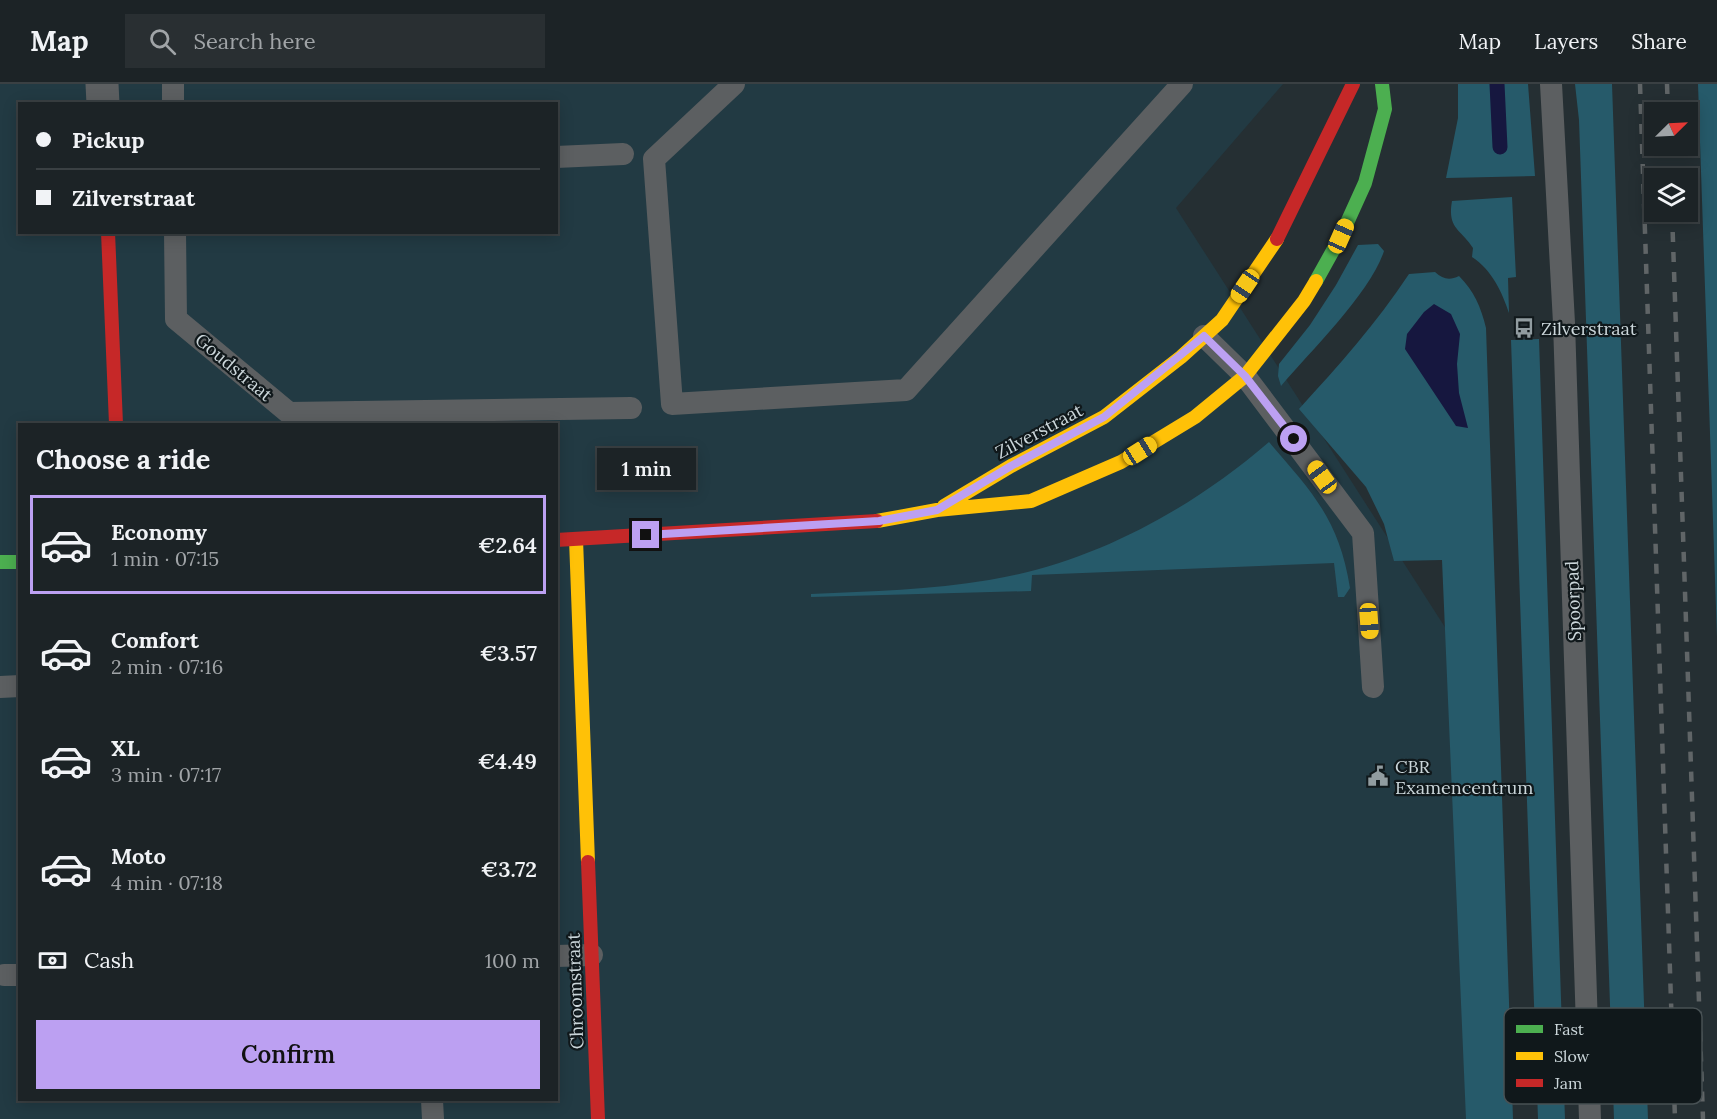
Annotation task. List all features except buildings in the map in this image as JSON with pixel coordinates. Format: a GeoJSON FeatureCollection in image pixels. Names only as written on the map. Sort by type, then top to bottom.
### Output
{"type":"FeatureCollection","features":[{"type":"Feature","properties":{"kind":"street"},"geometry":{"type":"LineString","coordinates":[[102,84],[103,102]]}},
{"type":"Feature","properties":{"kind":"street","name":"Zilverstraat"},"geometry":{"type":"LineString","coordinates":[[937,510],[1011,466],[1104,417],[1222,320],[1279,235],[1353,84]]}},
{"type":"Feature","properties":{"kind":"street","name":"Zilverstraat"},"geometry":{"type":"LineString","coordinates":[[558,540],[879,521],[937,510],[1031,501],[1121,462],[1195,417],[1245,376],[1304,301],[1341,236],[1365,183],[1385,109],[1382,84]]}},
{"type":"Feature","properties":{"kind":"street"},"geometry":{"type":"LineString","coordinates":[[108,234],[116,423]]}},
{"type":"Feature","properties":{"kind":"street","name":"Chroomstraat"},"geometry":{"type":"LineString","coordinates":[[576,539],[598,1119]]}},
{"type":"Feature","properties":{"kind":"street"},"geometry":{"type":"LineString","coordinates":[[0,562],[18,562]]}},
{"type":"Feature","properties":{"kind":"lane"},"geometry":{"type":"LineString","coordinates":[[173,84],[173,102]]}},
{"type":"Feature","properties":{"kind":"lane"},"geometry":{"type":"LineString","coordinates":[[735,84],[654,159],[672,404],[906,390],[1182,84]]}},
{"type":"Feature","properties":{"kind":"lane","name":"Spoorpad"},"geometry":{"type":"LineString","coordinates":[[1551,84],[1564,323],[1586,1008]]}},
{"type":"Feature","properties":{"kind":"lane"},"geometry":{"type":"LineString","coordinates":[[558,157],[623,154]]}},
{"type":"Feature","properties":{"kind":"lane","name":"Goudstraat"},"geometry":{"type":"LineString","coordinates":[[175,234],[176,319],[289,413],[631,408]]}},
{"type":"Feature","properties":{"kind":"lane"},"geometry":{"type":"LineString","coordinates":[[1204,336],[1245,376],[1363,533],[1374,687]]}},
{"type":"Feature","properties":{"kind":"lane"},"geometry":{"type":"LineString","coordinates":[[0,687],[18,686]]}},
{"type":"Feature","properties":{"kind":"lane"},"geometry":{"type":"LineString","coordinates":[[558,956],[592,955]]}},
{"type":"Feature","properties":{"kind":"lane"},"geometry":{"type":"LineString","coordinates":[[432,1101],[433,1119]]}},
{"type":"Feature","properties":{"kind":"lane","name":"Spoorpad"},"geometry":{"type":"LineString","coordinates":[[1590,1104],[1590,1119]]}},
{"type":"Feature","properties":{"kind":"shaded area"},"geometry":{"type":"Polygon","coordinates":[[[0,84],[1283,84],[1176,208],[1475,674],[1494,1119],[0,1119],[0,84]]]}},
{"type":"Feature","properties":{"kind":"shaded area"},"geometry":{"type":"Polygon","coordinates":[[[1458,84],[1528,84],[1535,176],[1446,178],[1458,118],[1458,84]]]}},
{"type":"Feature","properties":{"kind":"shaded area"},"geometry":{"type":"Polygon","coordinates":[[[1575,84],[1612,84],[1644,1008],[1610,1008],[1579,120],[1575,84]]]}},
{"type":"Feature","properties":{"kind":"shaded area"},"geometry":{"type":"Polygon","coordinates":[[[1698,84],[1717,84],[1717,637],[1698,84]]]}},
{"type":"Feature","properties":{"kind":"shaded area"},"geometry":{"type":"Polygon","coordinates":[[[1512,197],[1516,277],[1508,278],[1509,313],[1495,282],[1485,268],[1472,257],[1473,248],[1453,223],[1451,210],[1452,201],[1512,197]]]}},
{"type":"Feature","properties":{"kind":"shaded area"},"geometry":{"type":"Polygon","coordinates":[[[1378,244],[1384,251],[1366,285],[1281,386],[1278,376],[1279,364],[1310,325],[1358,245],[1378,244]]]}},
{"type":"Feature","properties":{"kind":"shaded area"},"geometry":{"type":"Polygon","coordinates":[[[1435,272],[1446,279],[1459,276],[1476,300],[1486,328],[1509,1008],[1504,1008],[1504,1104],[1512,1104],[1513,1119],[1466,1119],[1442,560],[1394,561],[1384,524],[1366,487],[1299,409],[1370,327],[1409,274],[1435,272]]]}},
{"type":"Feature","properties":{"kind":"shaded area"},"geometry":{"type":"Polygon","coordinates":[[[1434,304],[1451,314],[1460,334],[1457,364],[1459,393],[1468,428],[1456,426],[1405,349],[1407,334],[1424,312],[1434,304]]]}},
{"type":"Feature","properties":{"kind":"shaded area"},"geometry":{"type":"Polygon","coordinates":[[[1539,339],[1561,1008],[1534,1008],[1511,340],[1539,339]]]}},
{"type":"Feature","properties":{"kind":"shaded area"},"geometry":{"type":"Polygon","coordinates":[[[1269,442],[1311,492],[1331,525],[1339,543],[1350,588],[1344,597],[1338,597],[1334,563],[1032,575],[1031,591],[811,597],[811,594],[901,590],[989,580],[1066,561],[1102,547],[1173,511],[1239,467],[1269,442]]]}},
{"type":"Feature","properties":{"kind":"shaded area"},"geometry":{"type":"Polygon","coordinates":[[[1537,1104],[1564,1104],[1565,1119],[1538,1119],[1537,1104]]]}},
{"type":"Feature","properties":{"kind":"shaded area"},"geometry":{"type":"Polygon","coordinates":[[[1613,1104],[1647,1104],[1648,1119],[1614,1119],[1613,1104]]]}},
{"type":"Feature","properties":{"kind":"waterway"},"geometry":{"type":"LineString","coordinates":[[1497,84],[1500,147]]}},
{"type":"Feature","properties":{"kind":"railway"},"geometry":{"type":"LineString","coordinates":[[1640,84],[1671,1008]]}},
{"type":"Feature","properties":{"kind":"railway"},"geometry":{"type":"LineString","coordinates":[[1667,84],[1668,102]]}},
{"type":"Feature","properties":{"kind":"railway"},"geometry":{"type":"LineString","coordinates":[[1669,156],[1670,168]]}},
{"type":"Feature","properties":{"kind":"railway"},"geometry":{"type":"LineString","coordinates":[[1672,222],[1699,1008]]}},
{"type":"Feature","properties":{"kind":"railway"},"geometry":{"type":"LineString","coordinates":[[1702,1090],[1703,1119]]}},
{"type":"Feature","properties":{"kind":"railway"},"geometry":{"type":"LineString","coordinates":[[1674,1104],[1675,1119]]}},
{"type":"Feature","properties":{"kind":"traffic: fast"},"geometry":{"type":"LineString","coordinates":[[1316,281],[1341,236],[1365,183],[1385,109],[1382,84]]}},
{"type":"Feature","properties":{"kind":"traffic: fast"},"geometry":{"type":"LineString","coordinates":[[0,562],[18,562]]}},
{"type":"Feature","properties":{"kind":"traffic: slow"},"geometry":{"type":"LineString","coordinates":[[944,506],[1011,466],[1104,417],[1181,357],[1222,320],[1277,239]]}},
{"type":"Feature","properties":{"kind":"traffic: slow"},"geometry":{"type":"LineString","coordinates":[[877,521],[937,510],[1031,501],[1121,462],[1195,417],[1245,376],[1304,301],[1316,281]]}},
{"type":"Feature","properties":{"kind":"traffic: slow"},"geometry":{"type":"LineString","coordinates":[[576,539],[588,862]]}},
{"type":"Feature","properties":{"kind":"traffic: jam"},"geometry":{"type":"LineString","coordinates":[[1277,239],[1353,84]]}},
{"type":"Feature","properties":{"kind":"traffic: jam"},"geometry":{"type":"LineString","coordinates":[[108,234],[116,423]]}},
{"type":"Feature","properties":{"kind":"traffic: jam"},"geometry":{"type":"LineString","coordinates":[[558,540],[877,521]]}},
{"type":"Feature","properties":{"kind":"traffic: jam"},"geometry":{"type":"LineString","coordinates":[[588,862],[598,1119]]}},
{"type":"Feature","properties":{"kind":"place","name":"Zilverstraat"},"geometry":{"type":"Point","coordinates":[1524,328]}},
{"type":"Feature","properties":{"kind":"place","name":"CBR Examencentrum"},"geometry":{"type":"Point","coordinates":[1378,776]}},
{"type":"Feature","properties":{"kind":"route"},"geometry":{"type":"LineString","coordinates":[[646,535],[879,521],[937,510],[1011,466],[1104,417],[1181,357],[1204,336],[1245,376],[1294,439]]}}]}
